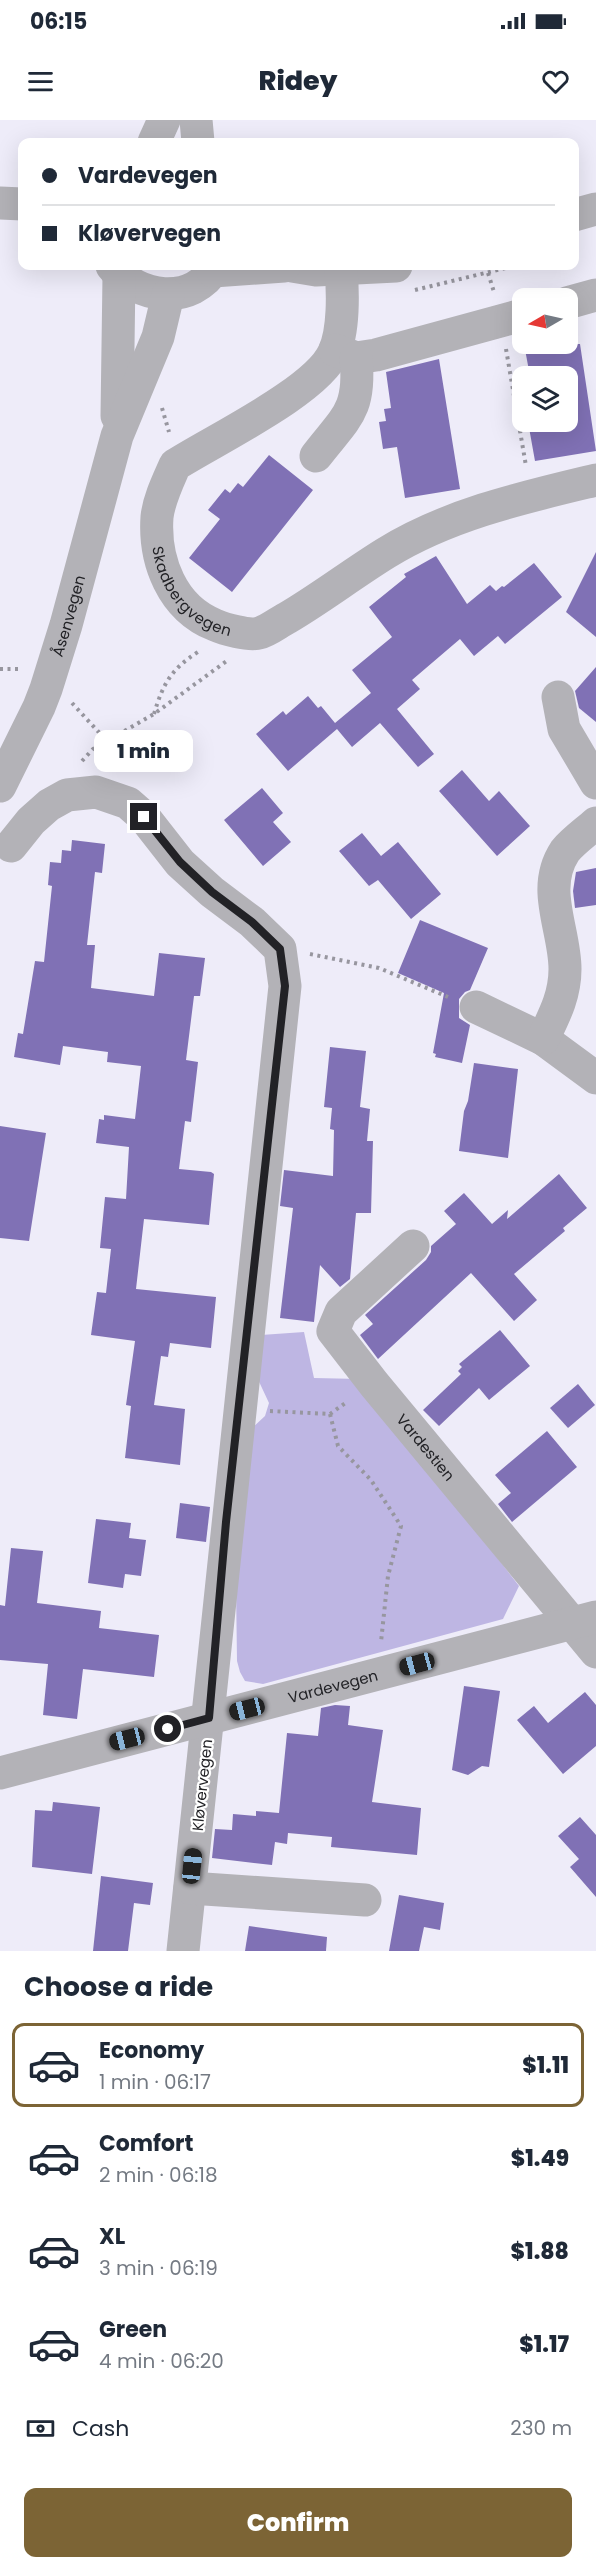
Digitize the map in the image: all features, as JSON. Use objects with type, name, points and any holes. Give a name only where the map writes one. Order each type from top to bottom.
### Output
[{"type":"street","points":[[156,138],[164,120]]},
{"type":"street","points":[[196,120],[198,138]]},
{"type":"street","points":[[0,203],[18,204]]},
{"type":"street","points":[[579,214],[596,209]]},
{"type":"street","name":"Åsenvegen","points":[[115,271],[134,287],[150,293],[168,294],[185,291],[200,283],[212,270]]},
{"type":"street","points":[[316,270],[341,270],[400,279]]},
{"type":"street","points":[[316,456],[353,408],[359,385],[346,354],[341,270]]},
{"type":"street","name":"Åsenvegen","points":[[115,271],[117,436]]},
{"type":"street","name":"Åsenvegen","points":[[0,786],[46,689],[66,625],[117,436],[158,337],[168,294]]},
{"type":"street","points":[[578,300],[596,295]]},
{"type":"street","points":[[175,465],[295,393],[346,354],[376,355],[512,318]]},
{"type":"street","name":"Skadbergvegen","points":[[175,465],[157,515],[158,553],[174,593],[199,619],[225,630],[258,634],[316,601],[386,553],[412,539],[509,501],[596,480]]},
{"type":"street","points":[[558,697],[564,729],[596,783]]},
{"type":"street","points":[[11,846],[31,821],[67,795],[85,792],[107,794],[128,803],[144,817],[180,862],[212,892],[252,922],[280,949]]},
{"type":"street","points":[[543,1040],[560,1005],[564,983],[562,943],[553,897],[555,871],[567,849],[596,823]]},
{"type":"street","name":"Kløvervegen","points":[[183,1951],[285,986],[280,949]]},
{"type":"street","points":[[476,1007],[543,1040],[596,1078]]},
{"type":"street","name":"Vardestien","points":[[413,1246],[341,1312],[333,1331],[374,1384],[584,1621],[596,1652]]},
{"type":"street","name":"Vardevegen","points":[[0,1773],[584,1621]]},
{"type":"street","points":[[190,1888],[365,1900]]},
{"type":"path","points":[[400,279],[479,270]]},
{"type":"path","points":[[511,385],[526,471]]},
{"type":"path","points":[[160,400],[175,465]]},
{"type":"path","points":[[154,714],[163,686],[171,674],[197,652],[216,644],[225,630]]},
{"type":"path","points":[[67,795],[80,764],[93,749],[154,714],[216,670],[258,634]]},
{"type":"path","points":[[0,669],[18,669]]},
{"type":"path","points":[[66,696],[106,740],[123,770]]},
{"type":"path","points":[[280,949],[379,968],[476,1007]]},
{"type":"path","points":[[239,1408],[330,1414],[374,1384]]},
{"type":"path","points":[[330,1414],[338,1446],[371,1480],[401,1526],[388,1576],[381,1635],[386,1672]]},
{"type":"shaded area","points":[[304,1332],[314,1378],[360,1379],[519,1586],[503,1619],[263,1684],[245,1681],[237,1661],[236,1586],[252,1428],[265,1416],[269,1403],[255,1373],[261,1335]]},
{"type":"building","points":[[578,344],[580,344],[596,451],[535,461],[530,432],[578,432],[578,366],[528,366],[526,354],[578,354]]},
{"type":"building","points":[[439,359],[460,489],[405,498],[397,447],[383,449],[379,422],[386,421],[384,409],[391,408],[386,372]]},
{"type":"building","points":[[269,455],[313,490],[232,592],[189,558],[220,519],[208,510],[225,489],[230,493],[238,483],[243,487]]},
{"type":"building","points":[[596,552],[596,637],[566,612]]},
{"type":"building","points":[[436,556],[467,604],[490,585],[496,591],[504,587],[534,563],[562,597],[505,644],[498,636],[474,656],[460,639],[412,680],[420,689],[397,709],[434,754],[418,767],[380,723],[352,747],[337,729],[288,771],[256,734],[283,711],[286,715],[308,696],[318,708],[321,706],[335,723],[371,693],[352,670],[392,637],[369,607],[406,577],[404,574]]},
{"type":"building","points":[[596,667],[596,722],[579,708],[575,691]]},
{"type":"building","points":[[462,770],[489,801],[499,791],[530,826],[497,856],[439,791]]},
{"type":"building","points":[[262,788],[283,813],[273,822],[291,842],[263,866],[224,820]]},
{"type":"building","points":[[362,833],[381,856],[398,842],[441,894],[411,919],[378,880],[369,886],[339,851]]},
{"type":"building","points":[[72,840],[105,844],[102,873],[95,872],[87,945],[95,945],[91,988],[154,996],[159,953],[205,958],[200,996],[194,996],[186,1060],[198,1062],[191,1122],[185,1121],[179,1169],[214,1174],[209,1225],[144,1219],[136,1289],[216,1297],[211,1348],[170,1343],[168,1357],[161,1356],[154,1405],[185,1409],[180,1465],[125,1458],[131,1406],[126,1405],[135,1341],[91,1335],[97,1292],[106,1293],[111,1249],[100,1248],[105,1197],[126,1199],[129,1147],[96,1143],[99,1119],[104,1120],[104,1115],[135,1119],[141,1066],[107,1062],[108,1052],[63,1046],[60,1065],[14,1057],[18,1033],[23,1034],[35,961],[44,962],[52,886],[48,885],[50,862],[61,863],[62,850],[71,851]]},
{"type":"building","points":[[596,868],[596,905],[575,908],[573,891],[576,872]]},
{"type":"building","points":[[420,920],[488,948],[470,990],[459,999],[459,1018],[470,1025],[462,1063],[435,1057],[436,1054],[433,1053],[444,993],[398,973]]},
{"type":"building","points":[[330,1047],[366,1051],[360,1107],[370,1109],[367,1141],[373,1141],[371,1213],[356,1213],[350,1279],[340,1287],[320,1265],[314,1322],[280,1318],[293,1208],[280,1206],[284,1170],[333,1176],[334,1130],[330,1129],[332,1108],[324,1107]]},
{"type":"building","points":[[474,1063],[518,1069],[508,1158],[459,1151]]},
{"type":"building","points":[[0,1126],[46,1133],[29,1241],[0,1238]]},
{"type":"building","points":[[559,1174],[587,1208],[563,1228],[565,1231],[514,1274],[537,1300],[514,1321],[471,1273],[378,1359],[360,1335],[373,1324],[365,1315],[426,1260],[431,1252],[431,1246],[456,1224],[444,1211],[464,1193],[492,1224],[508,1210],[507,1219]]},
{"type":"building","points":[[500,1330],[530,1366],[489,1400],[479,1388],[439,1426],[423,1410],[461,1374],[458,1371],[462,1367],[459,1364]]},
{"type":"building","points":[[578,1384],[595,1405],[568,1428],[550,1408]]},
{"type":"building","points":[[547,1431],[577,1467],[512,1522],[498,1504],[511,1493],[495,1475]]},
{"type":"building","points":[[180,1503],[210,1507],[206,1542],[176,1538]]},
{"type":"building","points":[[96,1519],[131,1523],[129,1538],[146,1540],[141,1576],[125,1574],[123,1588],[88,1583]]},
{"type":"building","points":[[11,1548],[43,1551],[37,1603],[101,1611],[99,1628],[159,1635],[154,1677],[83,1669],[77,1719],[43,1715],[48,1664],[0,1660],[0,1605],[5,1606]]},
{"type":"building","points":[[464,1686],[500,1691],[489,1767],[482,1766],[468,1775],[452,1770]]},
{"type":"building","points":[[585,1692],[596,1705],[596,1746],[563,1774],[517,1720],[534,1706],[548,1723]]},
{"type":"building","points":[[335,1705],[350,1706],[348,1725],[383,1730],[372,1802],[421,1808],[417,1855],[331,1847],[332,1837],[288,1833],[287,1844],[275,1842],[272,1865],[212,1858],[215,1829],[232,1830],[233,1814],[256,1816],[256,1811],[279,1813],[287,1733],[318,1736],[321,1708]]},
{"type":"building","points":[[53,1802],[100,1807],[92,1874],[32,1867],[35,1810],[52,1811]]},
{"type":"building","points":[[580,1817],[596,1835],[596,1897],[570,1867],[579,1859],[558,1836]]},
{"type":"building","points":[[101,1876],[153,1883],[150,1905],[134,1903],[128,1951],[93,1951]]},
{"type":"building","points":[[399,1895],[444,1903],[440,1930],[424,1927],[419,1951],[389,1951]]},
{"type":"building","points":[[249,1926],[327,1937],[326,1951],[245,1951]]},
{"type":"route","points":[[144,817],[180,862],[212,892],[252,922],[280,949],[285,986],[226,1522],[209,1718],[168,1729]]}]
